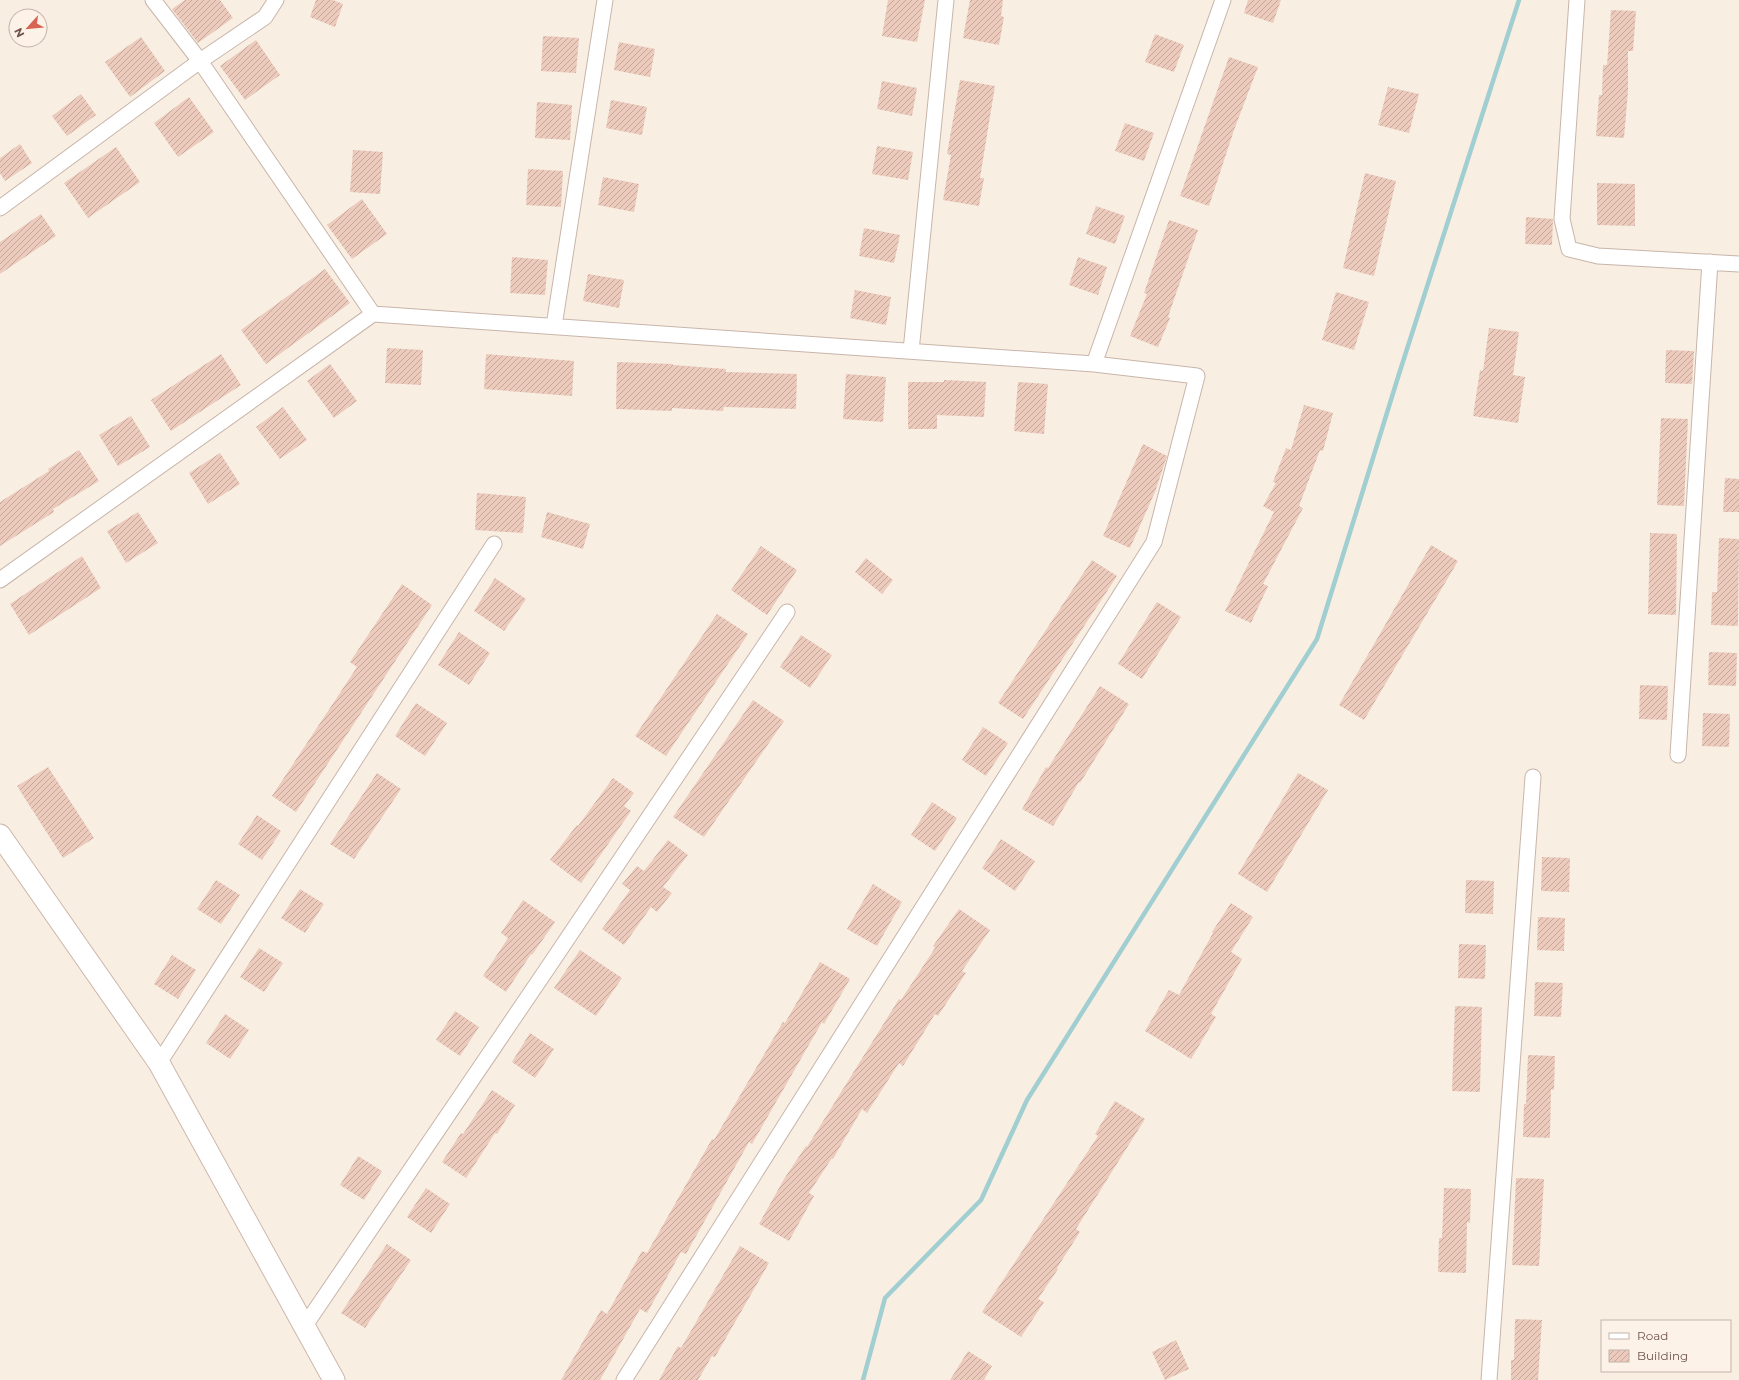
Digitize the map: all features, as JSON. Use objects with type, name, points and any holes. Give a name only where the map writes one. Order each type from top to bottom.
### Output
[{"type":"street","points":[[153,0],[200,61],[373,314]]},
{"type":"street","points":[[0,208],[200,61],[264,16],[276,0]]},
{"type":"street","points":[[554,326],[605,0]]},
{"type":"street","points":[[911,351],[946,0]]},
{"type":"street","points":[[1094,364],[1224,0]]},
{"type":"street","points":[[1577,0],[1562,219],[1569,249],[1598,256],[1739,264]]},
{"type":"street","points":[[1678,755],[1710,262]]},
{"type":"street","points":[[0,580],[373,314],[1094,364],[1197,376],[1154,542],[624,1380]]},
{"type":"street","points":[[159,1063],[494,544]]},
{"type":"street","points":[[304,1327],[547,970],[787,612]]},
{"type":"street","points":[[1489,1380],[1533,777]]},
{"type":"street","points":[[0,835],[159,1063],[334,1380]]},
{"type":"building","points":[[185,0],[220,0],[233,18],[198,43],[172,9]]},
{"type":"building","points":[[316,0],[333,0],[343,4],[335,27],[310,17]]},
{"type":"building","points":[[888,0],[925,0],[917,42],[882,36]]},
{"type":"building","points":[[970,0],[1003,0],[1001,16],[1004,17],[999,45],[963,38]]},
{"type":"building","points":[[1248,0],[1281,0],[1273,23],[1244,13]]},
{"type":"building","points":[[1611,10],[1636,11],[1633,51],[1628,51],[1628,91],[1624,138],[1596,136],[1599,95],[1602,95],[1603,65],[1607,65]]},
{"type":"building","points":[[1155,34],[1184,45],[1174,72],[1145,62]]},
{"type":"building","points":[[543,36],[579,38],[576,73],[541,71]]},
{"type":"building","points":[[141,37],[165,71],[130,97],[105,62]]},
{"type":"building","points":[[256,40],[280,75],[245,100],[220,66]]},
{"type":"building","points":[[619,42],[655,49],[650,77],[614,70]]},
{"type":"building","points":[[1229,57],[1258,67],[1234,130],[1209,206],[1180,196]]},
{"type":"building","points":[[960,80],[995,86],[980,178],[984,178],[979,206],[943,200],[951,155],[947,154]]},
{"type":"building","points":[[882,81],[917,88],[912,116],[877,109]]},
{"type":"building","points":[[1388,87],[1419,94],[1409,133],[1378,125]]},
{"type":"building","points":[[81,94],[96,115],[67,136],[52,116]]},
{"type":"building","points":[[189,97],[214,132],[178,157],[154,123]]},
{"type":"building","points":[[611,100],[647,107],[642,135],[606,128]]},
{"type":"building","points":[[537,102],[572,105],[570,140],[535,138]]},
{"type":"building","points":[[1125,123],[1154,133],[1144,161],[1115,151]]},
{"type":"building","points":[[20,144],[32,163],[5,181],[0,173],[0,158]]},
{"type":"building","points":[[877,146],[913,152],[908,180],[872,174]]},
{"type":"building","points":[[116,147],[140,182],[88,218],[64,183]]},
{"type":"building","points":[[353,150],[383,152],[380,194],[350,192]]},
{"type":"building","points":[[528,169],[563,171],[561,207],[526,205]]},
{"type":"building","points":[[1365,173],[1396,181],[1374,276],[1343,268]]},
{"type":"building","points":[[603,177],[639,184],[634,212],[598,205]]},
{"type":"building","points":[[1597,183],[1635,184],[1635,226],[1597,225]]},
{"type":"building","points":[[362,199],[387,234],[352,259],[327,225]]},
{"type":"building","points":[[1096,206],[1125,216],[1115,244],[1086,234]]},
{"type":"building","points":[[41,214],[56,236],[0,274],[0,242]]},
{"type":"building","points":[[1526,217],[1553,219],[1552,245],[1525,244]]},
{"type":"building","points":[[1169,220],[1198,230],[1168,317],[1170,318],[1158,347],[1130,336],[1147,294],[1144,293]]},
{"type":"building","points":[[864,228],[900,235],[894,263],[859,256]]},
{"type":"building","points":[[512,257],[548,260],[545,295],[510,293]]},
{"type":"building","points":[[1078,257],[1107,267],[1098,295],[1069,285]]},
{"type":"building","points":[[325,269],[350,303],[266,364],[241,330]]},
{"type":"building","points":[[588,274],[624,280],[619,308],[583,301]]},
{"type":"building","points":[[855,290],[891,297],[886,325],[850,318]]},
{"type":"building","points":[[1336,292],[1369,302],[1354,350],[1322,340]]},
{"type":"building","points":[[1489,328],[1519,332],[1513,375],[1525,377],[1518,423],[1473,416],[1480,370],[1483,371]]},
{"type":"building","points":[[387,348],[423,350],[421,385],[385,383]]},
{"type":"building","points":[[1666,350],[1694,351],[1692,384],[1665,383]]},
{"type":"building","points":[[221,354],[241,385],[171,431],[151,400]]},
{"type":"building","points":[[486,354],[574,361],[572,396],[484,389]]},
{"type":"building","points":[[617,362],[673,364],[726,369],[726,372],[797,374],[796,409],[724,407],[723,411],[672,408],[672,411],[616,409]]},
{"type":"building","points":[[330,364],[357,401],[334,418],[307,381]]},
{"type":"building","points":[[846,374],[886,377],[883,422],[843,419]]},
{"type":"building","points":[[944,380],[986,382],[984,417],[937,415],[937,429],[908,429],[908,382],[944,382]]},
{"type":"building","points":[[1018,382],[1048,384],[1044,434],[1014,431]]},
{"type":"building","points":[[1304,405],[1333,413],[1323,451],[1320,450],[1299,506],[1303,508],[1263,584],[1268,586],[1251,623],[1225,611],[1274,512],[1263,506],[1276,483],[1273,482],[1286,448],[1291,450]]},
{"type":"building","points":[[283,407],[307,440],[280,459],[256,427]]},
{"type":"building","points":[[131,416],[150,447],[118,466],[99,435]]},
{"type":"building","points":[[1661,418],[1688,419],[1684,506],[1657,505]]},
{"type":"building","points":[[1143,444],[1167,456],[1155,492],[1130,548],[1103,536]]},
{"type":"building","points":[[79,450],[99,481],[53,509],[54,512],[0,546],[0,502]]},
{"type":"building","points":[[220,453],[240,484],[208,504],[189,473]]},
{"type":"building","points":[[1725,478],[1739,479],[1739,512],[1723,512]]},
{"type":"building","points":[[477,493],[526,497],[523,533],[475,530]]},
{"type":"building","points":[[138,512],[158,543],[126,563],[107,531]]},
{"type":"building","points":[[547,512],[590,524],[583,549],[541,537]]},
{"type":"building","points":[[1650,533],[1677,534],[1676,615],[1648,614]]},
{"type":"building","points":[[1719,538],[1739,539],[1738,626],[1711,625],[1712,592],[1717,592]]},
{"type":"building","points":[[1431,545],[1458,561],[1364,720],[1339,705]]},
{"type":"building","points":[[761,546],[797,570],[767,615],[731,590]]},
{"type":"building","points":[[82,556],[101,588],[29,635],[10,604]]},
{"type":"building","points":[[866,558],[893,580],[882,594],[855,572]]},
{"type":"building","points":[[1092,560],[1117,576],[1023,719],[998,703]]},
{"type":"building","points":[[495,578],[526,599],[504,631],[474,611]]},
{"type":"building","points":[[402,584],[432,605],[296,812],[272,796],[357,667],[350,662]]},
{"type":"building","points":[[1157,602],[1181,617],[1142,679],[1118,664]]},
{"type":"building","points":[[717,614],[748,634],[666,756],[635,736]]},
{"type":"building","points":[[459,632],[490,653],[469,685],[438,665]]},
{"type":"building","points":[[801,635],[832,655],[810,688],[780,667]]},
{"type":"building","points":[[1709,652],[1737,653],[1736,686],[1708,685]]},
{"type":"building","points":[[1640,685],[1668,686],[1667,720],[1639,719]]},
{"type":"building","points":[[1100,686],[1129,704],[1053,826],[1022,809],[1046,767],[1048,768]]},
{"type":"building","points":[[753,700],[784,721],[704,837],[673,817]]},
{"type":"building","points":[[416,703],[447,723],[425,756],[395,736]]},
{"type":"building","points":[[1703,713],[1730,714],[1729,747],[1702,746]]},
{"type":"building","points":[[983,727],[1008,743],[986,776],[962,760]]},
{"type":"building","points":[[48,767],[94,838],[63,858],[17,786]]},
{"type":"building","points":[[377,773],[401,789],[354,859],[330,844]]},
{"type":"building","points":[[1298,773],[1328,790],[1267,892],[1238,874]]},
{"type":"building","points":[[613,778],[634,793],[624,806],[631,811],[581,883],[550,860],[577,825],[578,826]]},
{"type":"building","points":[[932,802],[957,818],[935,851],[911,835]]},
{"type":"building","points":[[257,815],[281,831],[262,860],[238,844]]},
{"type":"building","points":[[1001,839],[1035,861],[1015,891],[982,868]]},
{"type":"building","points":[[668,840],[688,855],[663,887],[672,893],[657,912],[651,907],[624,945],[602,929],[630,890],[622,884],[637,866],[644,871]]},
{"type":"building","points":[[1542,857],[1570,858],[1569,892],[1541,891]]},
{"type":"building","points":[[216,880],[240,895],[221,924],[197,909]]},
{"type":"building","points":[[1466,880],[1494,881],[1493,914],[1465,913]]},
{"type":"building","points":[[873,884],[902,902],[877,946],[847,929]]},
{"type":"building","points":[[300,889],[324,904],[305,933],[281,918]]},
{"type":"building","points":[[523,900],[555,922],[532,955],[531,954],[506,992],[483,976],[508,938],[501,933]]},
{"type":"building","points":[[1231,903],[1253,917],[1231,952],[1242,959],[1211,1014],[1216,1017],[1191,1059],[1145,1031],[1169,990],[1179,995],[1213,933],[1212,932]]},
{"type":"building","points":[[959,909],[990,930],[962,971],[966,973],[938,1016],[935,1014],[903,1066],[899,1063],[867,1113],[862,1109],[833,1159],[832,1158],[809,1193],[814,1196],[789,1241],[759,1224],[784,1179],[806,1146],[807,1147],[899,999],[901,1000],[935,948],[933,946]]},
{"type":"building","points":[[1538,917],[1565,918],[1564,951],[1537,950]]},
{"type":"building","points":[[1459,944],[1486,945],[1485,979],[1458,978]]},
{"type":"building","points":[[259,948],[283,963],[264,992],[240,977]]},
{"type":"building","points":[[580,950],[622,978],[596,1016],[554,988]]},
{"type":"building","points":[[172,955],[196,970],[178,999],[154,984]]},
{"type":"building","points":[[820,962],[850,979],[824,1024],[822,1022],[752,1144],[749,1142],[686,1254],[681,1252],[647,1313],[640,1309],[600,1380],[561,1380],[601,1310],[607,1314],[642,1251],[647,1253],[712,1139],[714,1140]]},
{"type":"building","points":[[1535,982],[1563,983],[1561,1017],[1534,1016]]},
{"type":"building","points":[[1455,1006],[1482,1007],[1480,1092],[1452,1091]]},
{"type":"building","points":[[455,1011],[479,1027],[460,1056],[436,1040]]},
{"type":"building","points":[[225,1014],[249,1030],[230,1059],[206,1043]]},
{"type":"building","points":[[530,1033],[554,1049],[535,1078],[512,1062]]},
{"type":"building","points":[[1528,1055],[1555,1056],[1554,1090],[1551,1089],[1550,1138],[1523,1137]]},
{"type":"building","points":[[492,1090],[515,1105],[497,1134],[495,1133],[466,1178],[442,1162],[461,1133],[463,1134]]},
{"type":"building","points":[[1115,1101],[1145,1119],[1076,1229],[1080,1232],[1038,1299],[1044,1302],[1021,1337],[982,1312],[1098,1136],[1095,1134]]},
{"type":"building","points":[[358,1156],[382,1171],[364,1200],[340,1185]]},
{"type":"building","points":[[1516,1178],[1544,1179],[1539,1266],[1512,1265]]},
{"type":"building","points":[[426,1188],[450,1204],[431,1233],[407,1217]]},
{"type":"building","points":[[1444,1188],[1471,1189],[1470,1223],[1467,1222],[1466,1273],[1438,1272],[1439,1238],[1442,1238]]},
{"type":"building","points":[[387,1244],[411,1260],[365,1328],[341,1313]]},
{"type":"building","points":[[740,1246],[769,1263],[715,1357],[712,1356],[698,1380],[659,1380],[678,1346],[681,1348]]},
{"type":"building","points":[[1515,1319],[1542,1320],[1538,1380],[1511,1380],[1511,1360],[1514,1360]]},
{"type":"building","points":[[1176,1340],[1189,1369],[1165,1380],[1152,1352]]},
{"type":"building","points":[[968,1351],[992,1366],[984,1380],[950,1380]]},
{"type":"waterway","points":[[863,1380],[885,1298],[981,1200],[1027,1100],[1317,639],[1399,374],[1519,0]]}]
